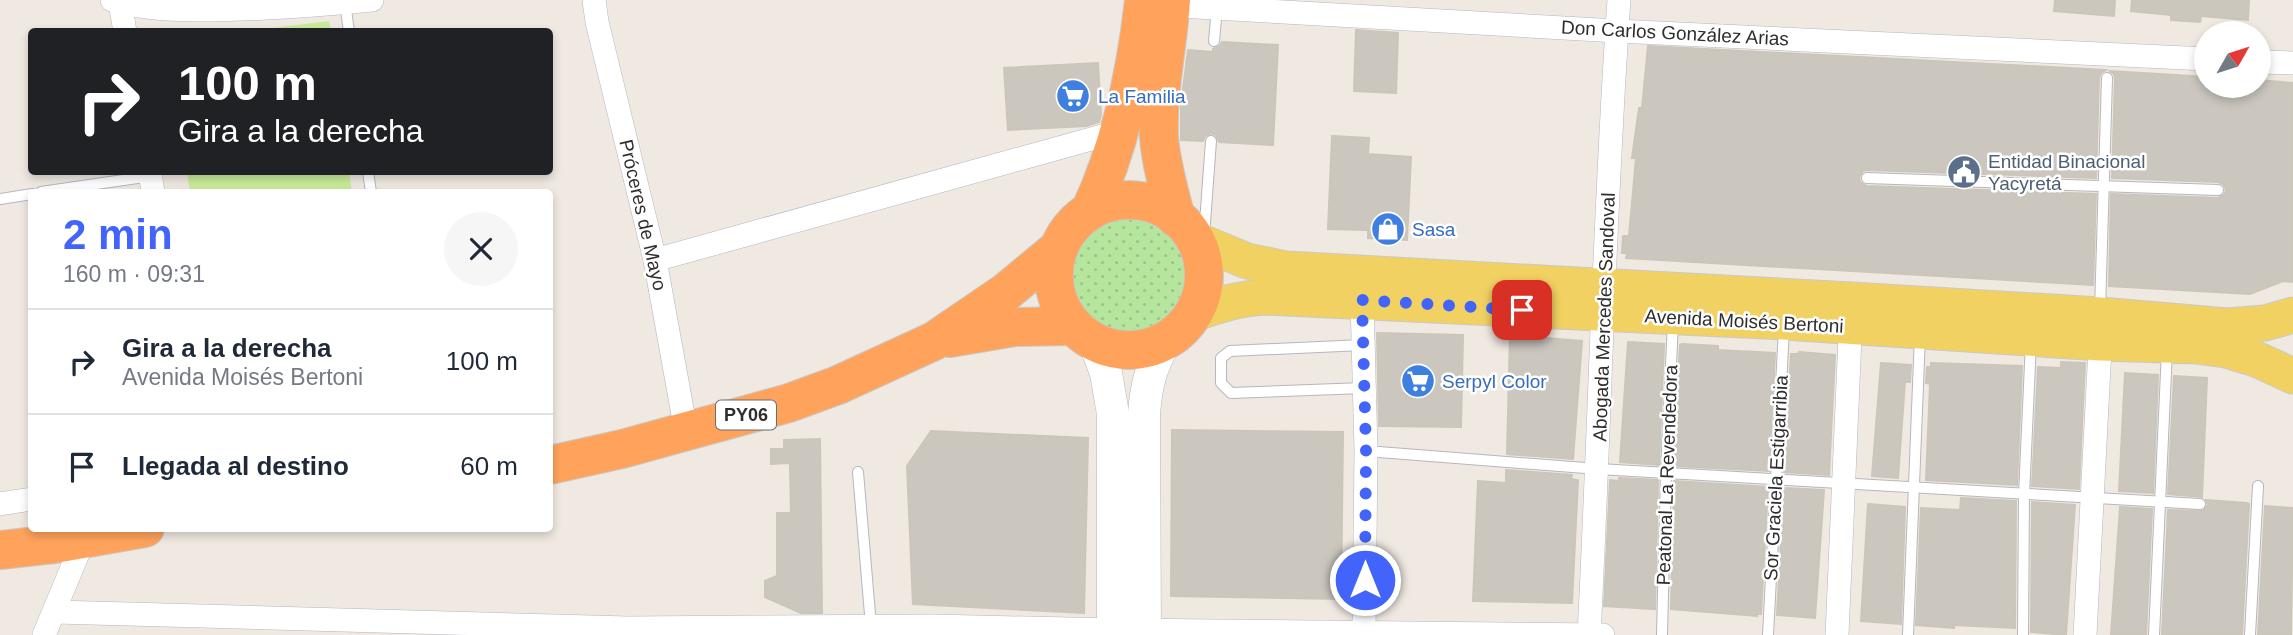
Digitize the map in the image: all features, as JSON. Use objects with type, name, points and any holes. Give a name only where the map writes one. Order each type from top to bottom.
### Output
[{"type":"highway","name":"PY06","points":[[553,465],[789,403],[838,385],[934,341],[1006,292],[1059,248],[1072,227],[1090,211],[1105,180],[1121,131],[1158,2]]},
{"type":"highway","name":"PY06","points":[[934,341],[1015,327],[1084,334],[1114,349],[1136,350],[1166,340],[1177,333],[1193,314],[1201,296],[1204,277],[1202,258],[1162,162],[1158,2]]},
{"type":"highway","points":[[1090,211],[1109,203],[1139,201],[1159,207],[1191,234]]},
{"type":"highway","name":"PY06","points":[[1059,248],[1054,271],[1061,307],[1084,334]]},
{"type":"highway","points":[[0,551],[123,532]]},
{"type":"main road","name":"Avenida Moisés Bertoni","points":[[1191,234],[1247,261],[1286,269],[1603,300],[2101,329],[2227,326],[2265,323],[2293,315]]},
{"type":"main road","name":"Avenida Moisés Bertoni","points":[[1193,314],[1245,298],[1603,300],[1673,316],[1784,322],[1851,313],[1920,332],[2031,339],[2101,329],[2167,343],[2226,350],[2256,359],[2293,376]]},
{"type":"main road","points":[[1084,334],[1106,373],[1113,414],[1113,633]]},
{"type":"main road","points":[[1145,633],[1146,387],[1153,363],[1166,340]]},
{"type":"street","points":[[124,28],[116,1],[151,8],[193,10],[372,0]]},
{"type":"street","name":"Próceres de Mayo","points":[[594,0],[597,22],[655,260],[686,431]]},
{"type":"street","name":"Abogada Mercedes Sandoval","points":[[1589,635],[1619,0]]},
{"type":"street","name":"Don Carlos González Arias","points":[[1158,2],[1217,8],[1617,31],[2194,58]]},
{"type":"street","points":[[2272,62],[2293,63]]},
{"type":"street","points":[[655,260],[1121,131]]},
{"type":"street","points":[[1362,300],[1366,451],[1364,631]]},
{"type":"street","points":[[1837,635],[1851,313]]},
{"type":"street","points":[[2085,635],[2101,329]]},
{"type":"street","points":[[0,504],[28,500]]},
{"type":"street","points":[[44,635],[55,611],[69,542]]},
{"type":"street","points":[[55,611],[344,627],[1113,633],[1364,631],[1603,635]]},
{"type":"street","points":[[55,611],[56,635]]},
{"type":"lane","points":[[345,1],[348,28]]},
{"type":"lane","points":[[1214,41],[1217,8]]},
{"type":"lane","points":[[2101,329],[2107,78]]},
{"type":"lane","points":[[1191,234],[1211,141]]},
{"type":"lane","points":[[1867,178],[2218,190]]},
{"type":"lane","points":[[68,189],[151,180]]},
{"type":"lane","points":[[0,199],[28,195]]},
{"type":"lane","name":"Peatonal La Revendedora","points":[[1662,635],[1665,473],[1673,316]]},
{"type":"lane","name":"Sor Graciela Estigarribia","points":[[1768,635],[1784,322]]},
{"type":"lane","points":[[1908,635],[1920,332]]},
{"type":"lane","points":[[2023,635],[2024,495],[2031,339]]},
{"type":"lane","points":[[2154,635],[2167,343]]},
{"type":"lane","points":[[1363,345],[1230,351],[1220,358],[1221,383],[1231,393],[1364,388]]},
{"type":"lane","points":[[1366,451],[1598,469],[2200,504]]},
{"type":"lane","points":[[858,472],[871,631]]},
{"type":"lane","points":[[2250,635],[2258,486]]},
{"type":"green space","points":[[329,21],[330,28],[272,28]]},
{"type":"green space","points":[[187,175],[349,175],[352,189],[190,189]]},
{"type":"green space","points":[[1132,214],[1155,219],[1175,232],[1188,252],[1193,275],[1188,298],[1175,318],[1155,331],[1132,336],[1109,331],[1089,318],[1076,298],[1071,275],[1076,252],[1089,232],[1109,219]]},
{"type":"building","points":[[2055,0],[2115,0],[2114,16],[2054,11]]},
{"type":"building","points":[[2132,0],[2249,0],[2248,20],[2201,16],[2200,21],[2171,20],[2171,15],[2131,11]]},
{"type":"building","points":[[1356,30],[1398,33],[1396,93],[1354,91]]},
{"type":"building","points":[[1222,42],[1278,45],[1273,145],[1219,142],[1216,135],[1211,133],[1205,136],[1203,141],[1181,140],[1181,104],[1188,50],[1213,52]]},
{"type":"building","name":"Entidad Binacional Yacyretá","points":[[1648,46],[2106,70],[2099,78],[2096,178],[1867,170],[1859,177],[1860,182],[1867,186],[2096,194],[2093,285],[1626,258],[1627,253],[1622,253],[1623,236],[1629,236],[1636,158],[1632,158],[1639,108],[1642,108]]},
{"type":"building","points":[[1098,63],[1101,115],[1099,122],[1086,126],[1008,130],[1004,68]]},
{"type":"building","points":[[2109,71],[2194,76],[2194,98],[2272,98],[2272,81],[2293,83],[2293,282],[2283,281],[2250,294],[2109,286],[2111,194],[2218,198],[2224,195],[2226,190],[2223,184],[2218,182],[2112,178],[2114,74]]},
{"type":"building","points":[[1332,136],[1369,138],[1368,154],[1411,157],[1407,240],[1368,238],[1368,230],[1328,229]]},
{"type":"building","name":"Serpyl Color","points":[[1377,333],[1463,335],[1461,427],[1379,426]]},
{"type":"building","points":[[1510,335],[1582,341],[1573,459],[1507,454]]},
{"type":"building","points":[[1628,342],[1664,344],[1659,465],[1620,462]]},
{"type":"building","points":[[1682,344],[1718,346],[1718,350],[1775,353],[1769,471],[1674,466]]},
{"type":"building","points":[[1799,352],[1835,355],[1829,475],[1784,472],[1791,354]]},
{"type":"building","points":[[2061,362],[2085,363],[2079,489],[2032,486],[2038,367],[2061,368]]},
{"type":"building","points":[[1881,363],[1911,365],[1910,382],[1905,382],[1898,478],[1872,476]]},
{"type":"building","points":[[1931,363],[2022,366],[2017,485],[1926,480],[1930,384],[1926,383],[1927,367],[1931,367]]},
{"type":"building","points":[[2125,373],[2158,375],[2153,493],[2119,491]]},
{"type":"building","points":[[2174,376],[2207,378],[2202,497],[2168,494]]},
{"type":"building","points":[[1172,430],[1343,432],[1341,599],[1171,596]]},
{"type":"building","points":[[931,431],[1088,438],[1084,613],[913,604],[907,466]]},
{"type":"building","points":[[820,439],[822,613],[801,613],[765,597],[765,581],[777,576],[777,513],[791,513],[790,463],[771,464],[771,449],[784,449],[784,440]]},
{"type":"building","points":[[1506,470],[1572,475],[1571,479],[1578,480],[1572,603],[1473,601],[1478,481],[1506,483]]},
{"type":"building","points":[[1619,478],[1658,480],[1655,609],[1604,606],[1610,480],[1619,481]]},
{"type":"building","points":[[1674,481],[1768,487],[1761,614],[1757,616],[1671,609]]},
{"type":"building","points":[[1784,488],[1824,490],[1815,618],[1777,615]]},
{"type":"building","points":[[1961,498],[2016,501],[2015,628],[1916,625],[1921,508],[1960,510]]},
{"type":"building","points":[[2206,500],[2249,504],[2242,635],[2162,635],[2168,510],[2203,511],[2208,505]]},
{"type":"building","points":[[2032,502],[2075,505],[2066,635],[2031,632]]},
{"type":"building","points":[[1868,504],[1905,507],[1901,624],[1861,621]]},
{"type":"building","points":[[2265,506],[2293,508],[2291,635],[2258,635]]},
{"type":"building","points":[[2120,507],[2152,509],[2146,635],[2111,635]]},
{"type":"place","name":"La Familia","points":[[1073,96]]},
{"type":"place","name":"Entidad Binacional Yacyretá","points":[[1964,172]]},
{"type":"place","name":"Sasa","points":[[1388,229]]},
{"type":"place","name":"Serpyl Color","points":[[1418,381]]},
{"type":"route","points":[[1365,580],[1366,451],[1362,300],[1522,310]]}]
